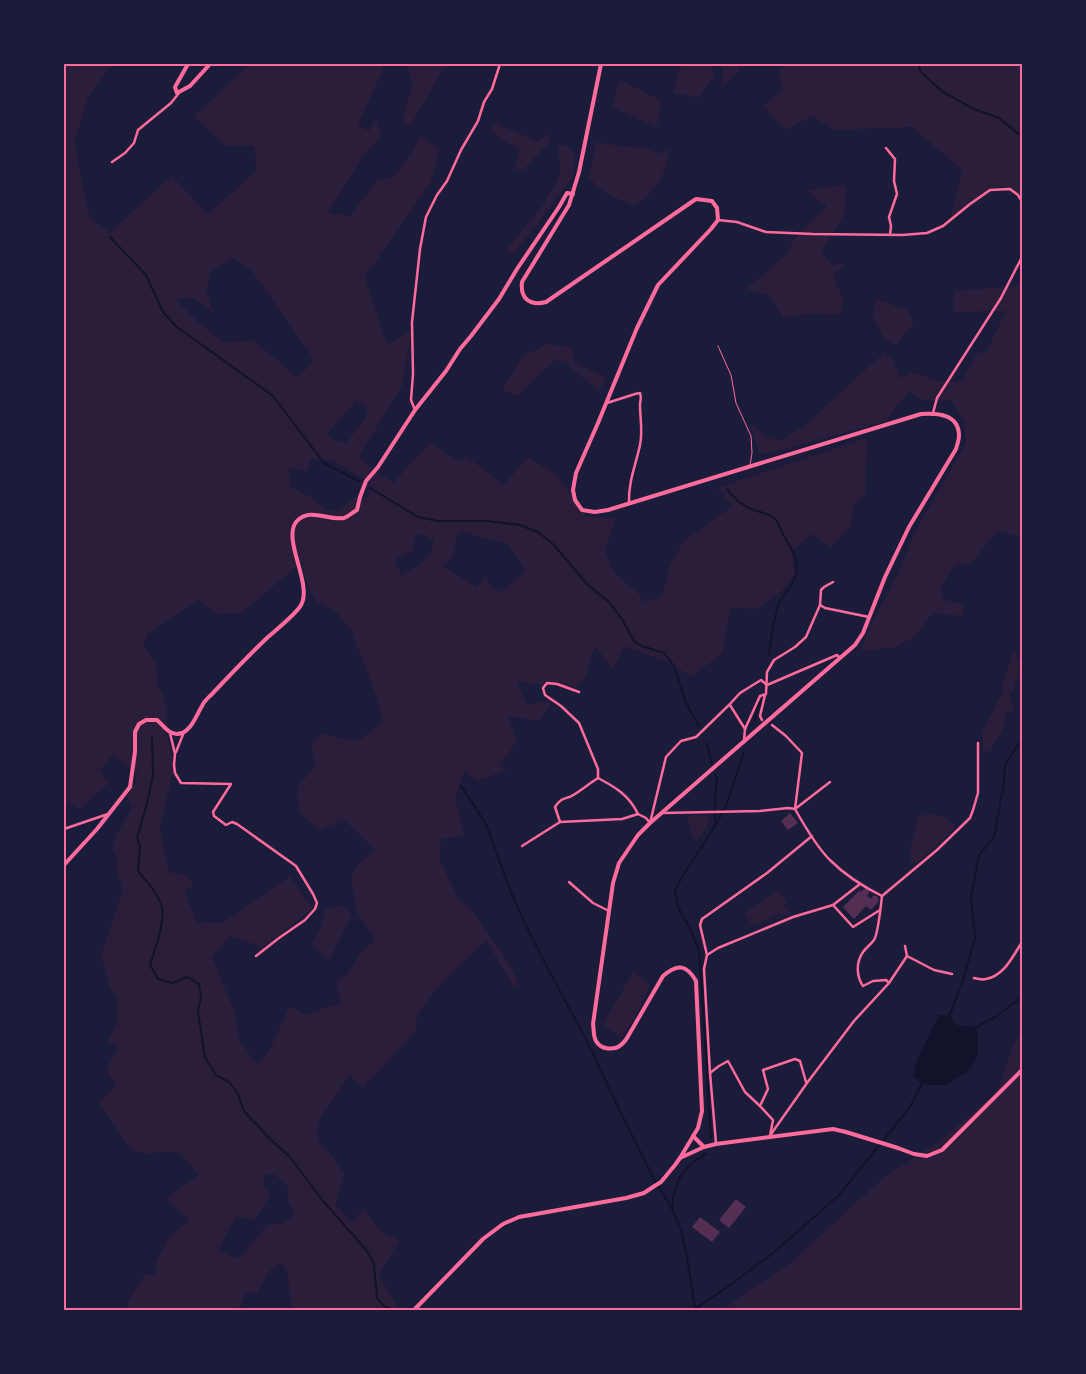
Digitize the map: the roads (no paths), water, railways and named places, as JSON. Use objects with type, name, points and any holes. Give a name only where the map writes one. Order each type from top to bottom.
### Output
[{"type":"main road","points":[[188,64],[175,87],[177,93],[190,86],[210,64]]},
{"type":"main road","points":[[414,1310],[483,1238],[503,1224],[519,1218],[644,1193],[661,1182],[680,1158],[698,1128],[702,1110],[696,981],[691,972],[678,967],[670,970],[663,976],[628,1038],[621,1045],[614,1048],[601,1046],[596,1041],[594,1033],[613,883],[619,863],[638,835],[660,813],[855,645],[863,633],[885,576],[908,527],[956,448],[959,436],[956,424],[946,416],[921,414],[608,510],[595,512],[582,510],[575,500],[573,490],[576,473],[637,328],[658,285],[718,220],[717,208],[712,201],[696,199],[546,302],[538,304],[529,301],[524,296],[522,282],[565,211],[573,194],[601,64]]},
{"type":"main road","points":[[64,865],[110,813],[130,787],[135,752],[135,732],[139,724],[146,720],[157,720],[170,733],[184,732],[190,726],[202,704],[301,605],[304,590],[294,549],[292,529],[295,522],[303,516],[316,514],[332,518],[345,518],[357,510],[366,481],[378,467],[415,410],[492,308],[567,193],[573,194]]},
{"type":"main road","points":[[680,1158],[704,1147],[716,1144],[832,1129],[914,1154],[927,1156],[942,1150],[1022,1070]]},
{"type":"main road","points":[[693,1136],[704,1147]]},
{"type":"street","points":[[415,410],[411,400],[414,347],[412,322],[420,249],[426,217],[447,182],[461,150],[478,121],[484,102],[492,89],[500,64]]},
{"type":"street","points":[[112,162],[125,153],[134,143],[138,130],[180,92]]},
{"type":"street","points":[[886,148],[895,159],[894,181],[897,194],[889,217],[890,235]]},
{"type":"street","points":[[718,220],[737,222],[766,232],[890,235],[927,233],[943,226],[990,190],[1010,190],[1018,195],[1022,202]]},
{"type":"street","points":[[933,414],[937,398],[1001,298],[1022,257]]},
{"type":"street","points":[[606,403],[634,394],[640,394],[641,397],[640,443],[628,493],[629,503]]},
{"type":"street","points":[[762,720],[760,716],[766,694],[767,672],[774,660],[795,647],[806,637],[820,605],[821,590],[833,582]]},
{"type":"street","points":[[820,605],[870,617]]},
{"type":"street","points":[[767,685],[828,658],[837,655],[840,658]]},
{"type":"street","points":[[650,823],[666,756],[676,744],[696,737],[740,693],[762,680],[767,685]]},
{"type":"street","points":[[579,692],[553,683],[548,683],[543,688],[545,695],[561,706],[579,723],[598,769],[598,778]]},
{"type":"street","points":[[744,742],[745,729],[760,696],[766,694]]},
{"type":"street","points":[[730,705],[745,729]]},
{"type":"street","points":[[772,725],[786,736],[802,754],[795,809],[812,836],[830,860],[860,884],[882,896]]},
{"type":"street","points":[[184,732],[175,754],[174,765],[180,783],[231,784],[213,812],[214,816],[226,825],[232,822],[237,824],[296,866],[317,903],[315,910],[305,920],[256,956]]},
{"type":"street","points":[[170,733],[175,754]]},
{"type":"street","points":[[889,983],[886,980],[878,980],[863,986],[859,981],[858,973],[858,962],[862,953],[875,939],[882,896],[937,850],[970,818],[978,793],[978,743]]},
{"type":"street","points":[[598,778],[618,788],[635,807],[638,814],[646,818],[650,823]]},
{"type":"street","points":[[560,822],[555,807],[560,800],[574,795],[598,778]]},
{"type":"street","points":[[660,813],[795,809],[830,782]]},
{"type":"street","points":[[64,829],[110,813]]},
{"type":"street","points":[[522,846],[560,822],[622,819],[638,814]]},
{"type":"street","points":[[716,1144],[704,970],[707,955],[700,924],[702,919],[767,873],[812,836]]},
{"type":"street","points":[[569,882],[593,903],[609,911]]},
{"type":"street","points":[[707,955],[718,948],[787,920],[833,905],[860,884]]},
{"type":"street","points":[[833,905],[854,927],[880,910]]},
{"type":"street","points":[[974,978],[986,979],[997,975],[1006,966],[1022,942]]},
{"type":"street","points":[[769,1137],[854,1021],[889,983],[907,956],[905,946]]},
{"type":"street","points":[[907,956],[934,970],[952,974]]},
{"type":"street","points":[[760,1106],[768,1089],[762,1070],[795,1059],[800,1061],[807,1083]]},
{"type":"street","points":[[710,1073],[728,1061],[745,1092],[772,1120],[769,1137]]},
{"type":"lane","points":[[718,346],[731,375],[736,402],[751,436],[752,453],[749,468]]},
{"type":"waterway","points":[[918,64],[921,72],[943,92],[976,110],[999,118],[1022,136]]},
{"type":"waterway","points":[[110,237],[146,275],[163,312],[177,327],[273,396],[324,463],[359,481]]},
{"type":"waterway","points":[[370,488],[418,517],[438,521],[486,521],[520,525],[538,532],[554,545],[588,585],[610,603],[634,641],[642,646],[664,653],[674,666],[686,703],[699,726]]},
{"type":"waterway","points":[[727,489],[742,504],[770,515],[775,519],[795,558],[796,575],[779,604],[773,625],[769,654]]},
{"type":"waterway","points":[[754,721],[760,701]]},
{"type":"waterway","points":[[152,737],[153,775],[137,837],[140,847],[138,871],[155,892],[163,913],[161,928],[150,965],[158,979],[172,983],[187,977],[199,984],[201,997],[198,1012],[205,1057],[216,1075],[229,1082],[238,1094],[244,1111],[290,1157],[323,1201],[367,1251],[374,1264],[377,1298],[384,1306],[393,1310]]},
{"type":"waterway","points":[[949,1017],[963,980],[975,938],[971,898],[979,855],[994,837],[1005,765],[1022,740]]},
{"type":"waterway","points":[[707,743],[712,764]]},
{"type":"waterway","points":[[711,1137],[700,958],[690,929],[678,907],[675,890],[726,806],[744,752]]},
{"type":"waterway","points":[[715,774],[717,781],[715,824]]},
{"type":"waterway","points":[[461,786],[486,824],[525,924],[587,1041],[653,1177],[672,1209],[680,1227],[686,1251],[695,1308]]},
{"type":"waterway","points":[[976,1027],[997,1016],[1022,997]]},
{"type":"waterway","points":[[693,1310],[777,1250],[840,1194],[910,1107],[923,1082]]},
{"type":"waterway","points":[[672,1208],[675,1190],[681,1175],[691,1164],[706,1154]]}]
